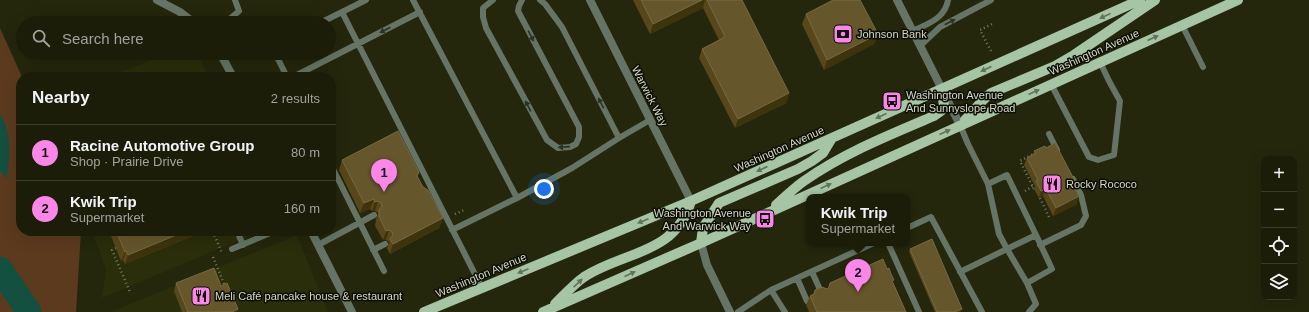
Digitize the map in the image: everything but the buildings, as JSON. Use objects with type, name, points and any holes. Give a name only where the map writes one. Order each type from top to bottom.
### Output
[{"type":"main road","name":"Washington Avenue","points":[[424,312],[691,201],[1140,0]]},
{"type":"main road","points":[[960,125],[973,112],[978,104],[991,93],[1055,66],[1156,0]]},
{"type":"main road","name":"Washington Avenue","points":[[808,194],[1238,0]]},
{"type":"main road","points":[[766,213],[803,182],[862,147],[934,116],[944,107],[942,89]]},
{"type":"main road","points":[[702,243],[702,228],[719,203],[798,169],[812,161],[823,154],[832,138]]},
{"type":"main road","name":"Washington Avenue","points":[[546,311],[702,243],[806,195]]},
{"type":"main road","points":[[546,311],[584,277],[660,243],[675,231],[688,213],[691,201]]},
{"type":"street","points":[[157,0],[185,16]]},
{"type":"street","name":"Warwick Way","points":[[590,0],[691,201]]},
{"type":"street","points":[[897,0],[960,125]]},
{"type":"street","points":[[224,60],[230,72]]},
{"type":"street","points":[[314,236],[352,312]]},
{"type":"street","points":[[702,243],[707,265],[730,312]]},
{"type":"lane","points":[[233,16],[239,11],[235,0]]},
{"type":"lane","points":[[334,16],[366,0]]},
{"type":"lane","points":[[413,0],[517,198]]},
{"type":"lane","points":[[493,0],[484,8],[483,17],[486,28],[547,140],[558,148],[570,148],[576,144],[579,138],[579,127],[518,11],[522,0]]},
{"type":"lane","points":[[540,0],[545,4],[562,27],[619,138]]},
{"type":"lane","points":[[920,46],[940,27],[991,0]]},
{"type":"lane","points":[[912,31],[936,20],[943,13],[947,2]]},
{"type":"lane","points":[[342,12],[482,288]]},
{"type":"lane","points":[[336,55],[420,12]]},
{"type":"lane","points":[[1182,25],[1203,67]]},
{"type":"lane","points":[[278,60],[284,72]]},
{"type":"lane","points":[[303,72],[326,60]]},
{"type":"lane","points":[[1051,84],[1089,156],[1098,160],[1114,155],[1120,101],[1108,81],[1100,62]]},
{"type":"lane","points":[[452,230],[517,198],[572,168],[650,120]]},
{"type":"lane","points":[[960,125],[988,184],[999,234],[1027,282],[1036,304],[1029,312]]},
{"type":"lane","points":[[1049,134],[1060,154]]},
{"type":"lane","points":[[336,171],[384,271]]},
{"type":"lane","points":[[1040,245],[1081,225],[1086,216],[1080,195],[1070,174]]},
{"type":"lane","points":[[988,184],[1007,175],[1052,269],[1027,282]]},
{"type":"lane","points":[[336,234],[359,221],[374,215]]},
{"type":"lane","points":[[910,227],[931,217],[982,312]]},
{"type":"lane","points":[[960,272],[1036,235]]},
{"type":"lane","points":[[239,236],[243,245]]},
{"type":"lane","points":[[232,249],[264,236]]},
{"type":"lane","points":[[318,245],[333,236]]},
{"type":"lane","points":[[374,250],[385,244]]},
{"type":"lane","points":[[738,312],[772,290],[868,246]]},
{"type":"lane","points":[[889,246],[919,312]]},
{"type":"lane","points":[[812,272],[822,294]]},
{"type":"lane","points":[[797,278],[807,301]]},
{"type":"lane","points":[[772,290],[785,312]]},
{"type":"path","points":[[991,50],[980,30],[992,24]]},
{"type":"path","points":[[1034,189],[1020,160],[1040,151]]},
{"type":"path","points":[[1040,198],[1049,216]]},
{"type":"path","points":[[453,215],[464,210]]},
{"type":"path","points":[[215,236],[222,254]]},
{"type":"path","points":[[116,248],[112,250],[130,292]]},
{"type":"path","points":[[213,257],[226,290]]},
{"type":"shaded area","points":[[0,28],[20,72],[16,72],[16,236],[81,236],[76,312],[0,312]]},
{"type":"shaded area","points":[[151,60],[200,60],[206,72],[121,72]]},
{"type":"shaded area","points":[[94,236],[250,236],[102,298],[106,270]]},
{"type":"shaded area","points":[[297,236],[328,312],[111,312]]},
{"type":"water","points":[[0,114],[7,130],[9,146],[7,179],[0,171]]},
{"type":"waterway","points":[[0,269],[29,312]]},
{"type":"place","name":"Johnson Bank","points":[[843,34]]},
{"type":"place","name":"Washington Avenue And Sunnyslope Road","points":[[892,101]]},
{"type":"place","name":"Rocky Rococo","points":[[1052,184]]},
{"type":"place","name":"Racine Automotive Group","points":[[384,192]]},
{"type":"place","name":"Washington Avenue And Warwick Way","points":[[765,219]]},
{"type":"place","name":"Kwik Trip","points":[[858,292]]},
{"type":"place","name":"Meli Café pancake house & restaurant","points":[[201,296]]}]
